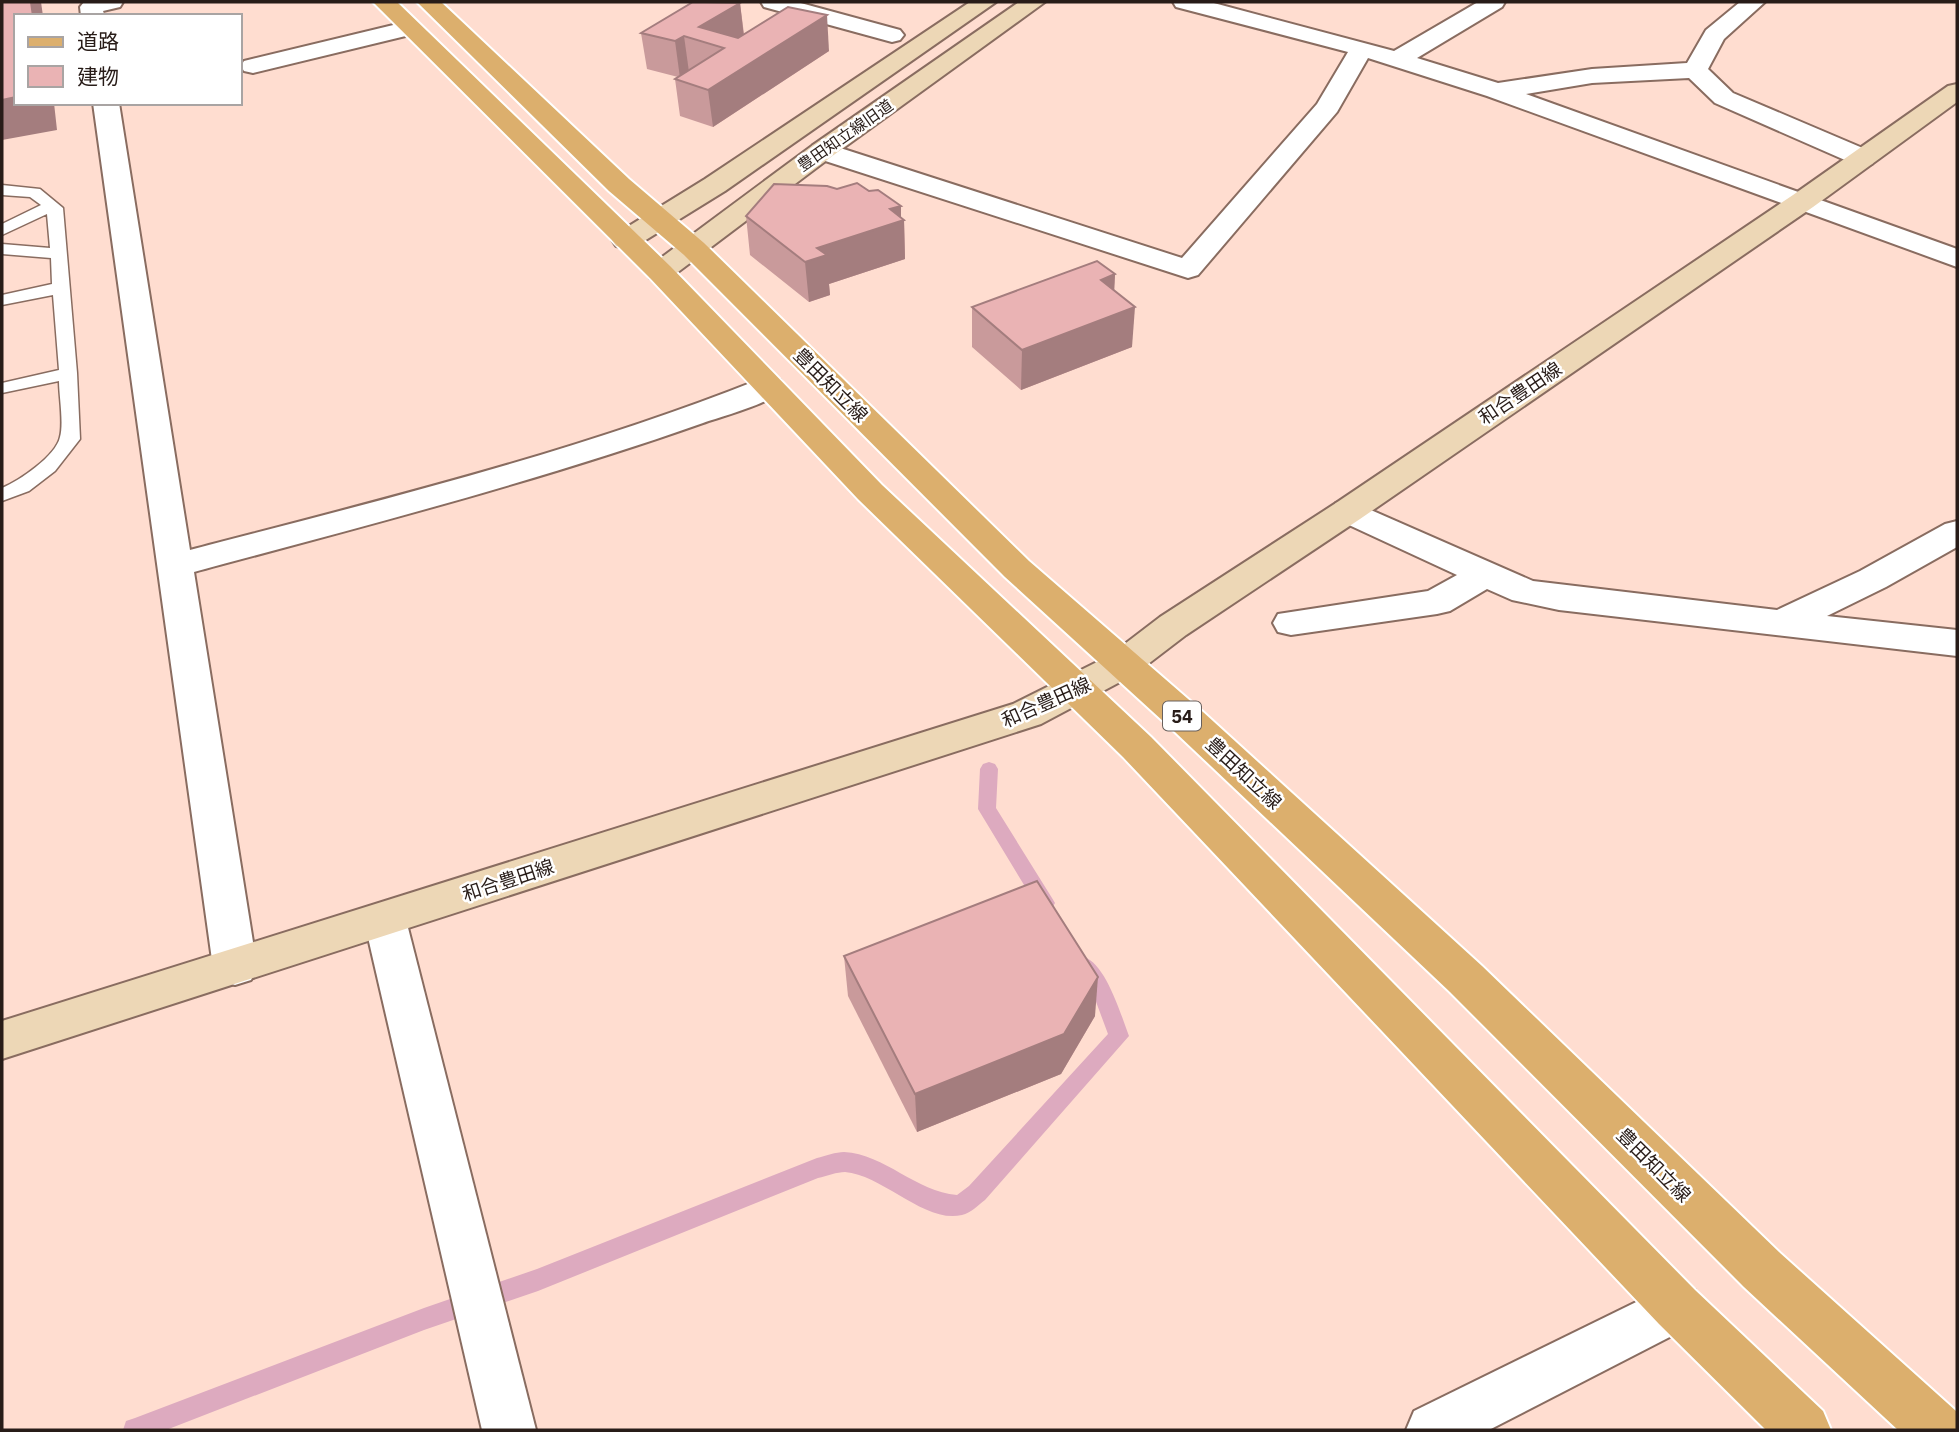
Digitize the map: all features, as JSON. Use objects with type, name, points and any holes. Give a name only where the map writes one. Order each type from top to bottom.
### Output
[{"type":"main road","name":"豊田知立線","points":[[384,2],[419,15],[694,249],[1017,569],[1189,722],[1455,970],[1762,1270],[1937,1430]]},
{"type":"main road","name":"豊田知立線旧道","points":[[626,240],[715,185],[985,2]]},
{"type":"main road","name":"豊田知立線旧道","points":[[660,272],[822,151],[1034,2]]},
{"type":"main road","name":"豊田知立線","points":[[419,15],[626,240],[660,272],[870,492],[974,588],[1076,690],[1138,747],[1676,1307],[1804,1430]]},
{"type":"main road","name":"和合豊田線","points":[[2,1040],[1027,714],[1122,665],[1173,626],[1348,511],[1803,201],[1957,91]]},
{"type":"street","points":[[93,14],[91,6],[112,2]]},
{"type":"street","points":[[1184,2],[1362,48],[1496,91],[1953,257]]},
{"type":"street","points":[[1396,59],[1494,2]]},
{"type":"street","points":[[1695,69],[1714,35],[1754,2]]},
{"type":"street","points":[[780,3],[892,35]]},
{"type":"street","points":[[253,66],[419,15]]},
{"type":"street","points":[[822,151],[1188,269],[1328,107],[1362,48]]},
{"type":"street","points":[[1496,91],[1592,76],[1695,69],[1724,98],[1863,158]]},
{"type":"street","points":[[106,105],[235,967]]},
{"type":"street","points":[[176,565],[372,514],[554,461],[695,417],[769,387]]},
{"type":"street","points":[[1348,511],[1525,592],[1957,643]]},
{"type":"street","points":[[1783,622],[1873,579],[1957,532]]},
{"type":"street","points":[[1291,623],[1437,602],[1485,574]]},
{"type":"street","points":[[384,920],[509,1430]]},
{"type":"street","points":[[1433,1430],[1676,1307]]},
{"type":"lane","points":[[2,190],[34,192],[55,208],[68,373],[70,439],[48,467],[22,487],[2,495]]},
{"type":"lane","points":[[2,230],[52,206]]},
{"type":"lane","points":[[2,249],[58,254]]},
{"type":"lane","points":[[2,300],[60,288]]},
{"type":"lane","points":[[2,388],[68,373]]},
{"type":"building","points":[[2,2],[31,2],[33,14],[14,14],[14,97],[2,100]]},
{"type":"building","points":[[693,2],[740,3],[699,27],[738,38],[788,7],[827,15],[708,90],[675,79],[724,48],[684,36],[675,41],[641,33]]},
{"type":"building","points":[[857,183],[869,191],[878,190],[901,206],[890,209],[904,220],[817,248],[827,255],[805,262],[746,216],[774,184],[827,186],[837,189]]},
{"type":"building","points":[[1097,261],[1115,274],[1101,280],[1135,307],[1022,350],[972,307]]},
{"type":"building","points":[[1037,881],[1098,977],[1064,1034],[915,1094],[844,956]]},
{"type":"waterway","points":[[989,769],[987,809],[1045,903]]},
{"type":"waterway","points":[[135,1430],[424,1319],[538,1280],[817,1168],[843,1162],[867,1167],[939,1204],[960,1206],[977,1193],[1119,1036],[1104,996],[1084,965]]}]
